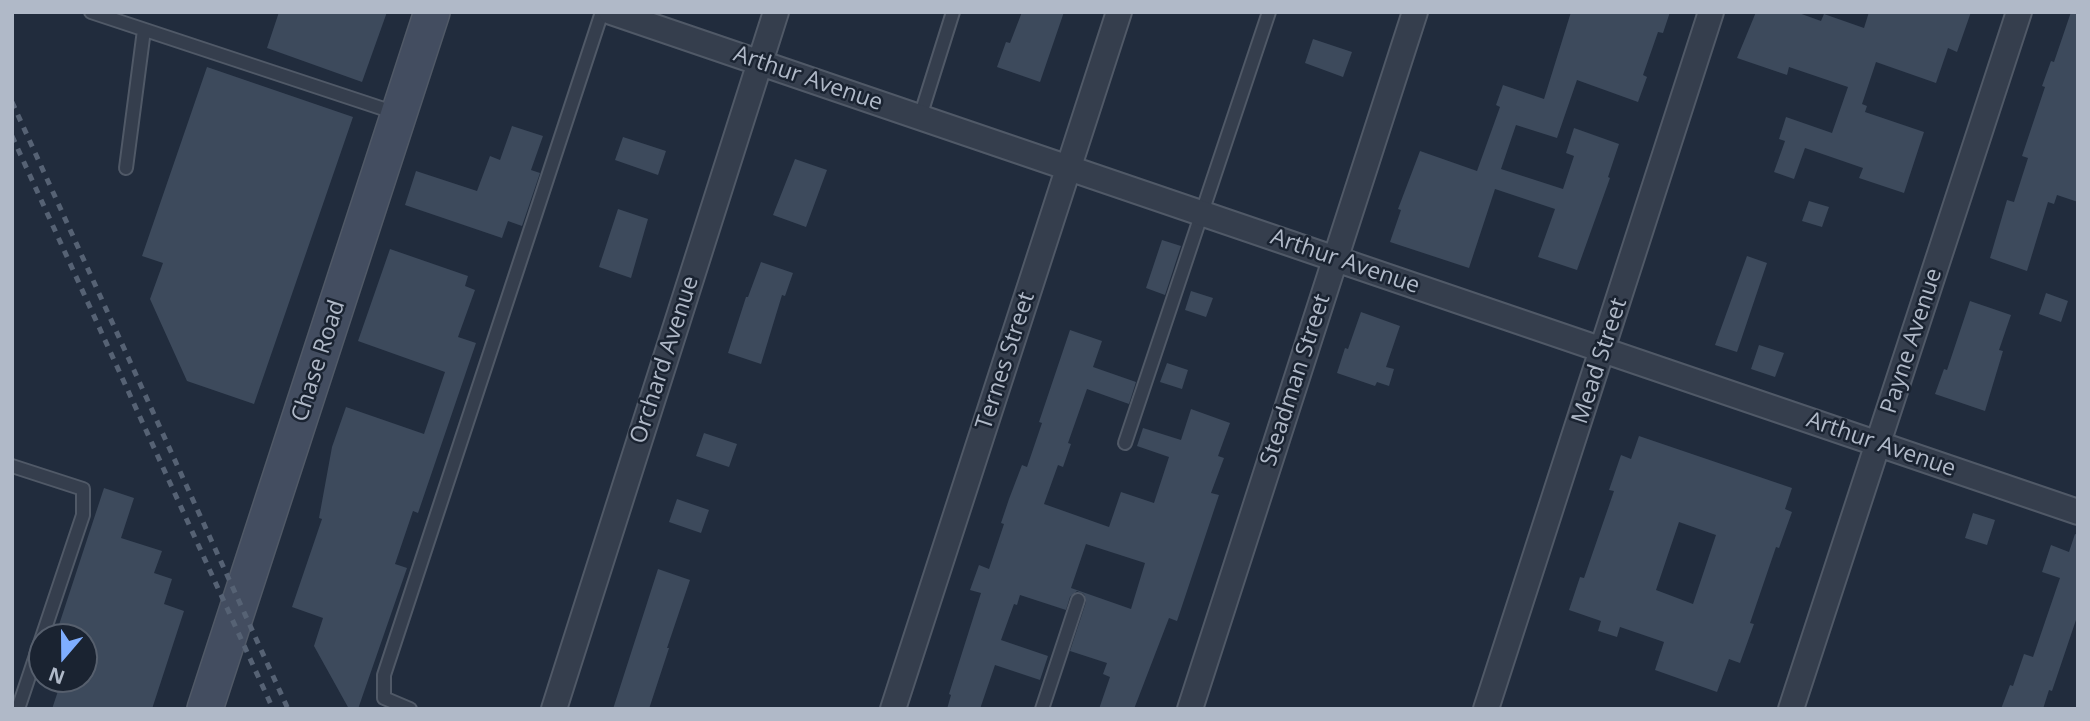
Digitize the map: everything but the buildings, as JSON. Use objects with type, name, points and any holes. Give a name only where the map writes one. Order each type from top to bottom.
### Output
[{"type":"street","name":"Chase Road","points":[[205,709],[432,12]]},
{"type":"street","name":"Arthur Avenue","points":[[611,12],[2078,512]]},
{"type":"street","name":"Orchard Avenue","points":[[554,709],[776,12]]},
{"type":"street","name":"Ternes Street","points":[[893,709],[1119,12]]},
{"type":"street","name":"Steadman Street","points":[[1190,709],[1415,12]]},
{"type":"street","name":"Mead Street","points":[[1486,709],[1712,12]]},
{"type":"street","name":"Payne Avenue","points":[[1791,709],[2019,12]]},
{"type":"lane","points":[[91,12],[399,114]]},
{"type":"lane","points":[[410,709],[384,698],[384,676],[602,12]]},
{"type":"lane","points":[[920,117],[953,12]]},
{"type":"lane","points":[[1125,443],[1269,12]]},
{"type":"lane","points":[[126,168],[144,30]]},
{"type":"lane","points":[[12,466],[83,489],[83,515],[18,709]]},
{"type":"lane","points":[[1042,709],[1078,600]]},
{"type":"railway","points":[[12,102],[288,709]]},
{"type":"railway","points":[[12,136],[273,709]]}]
